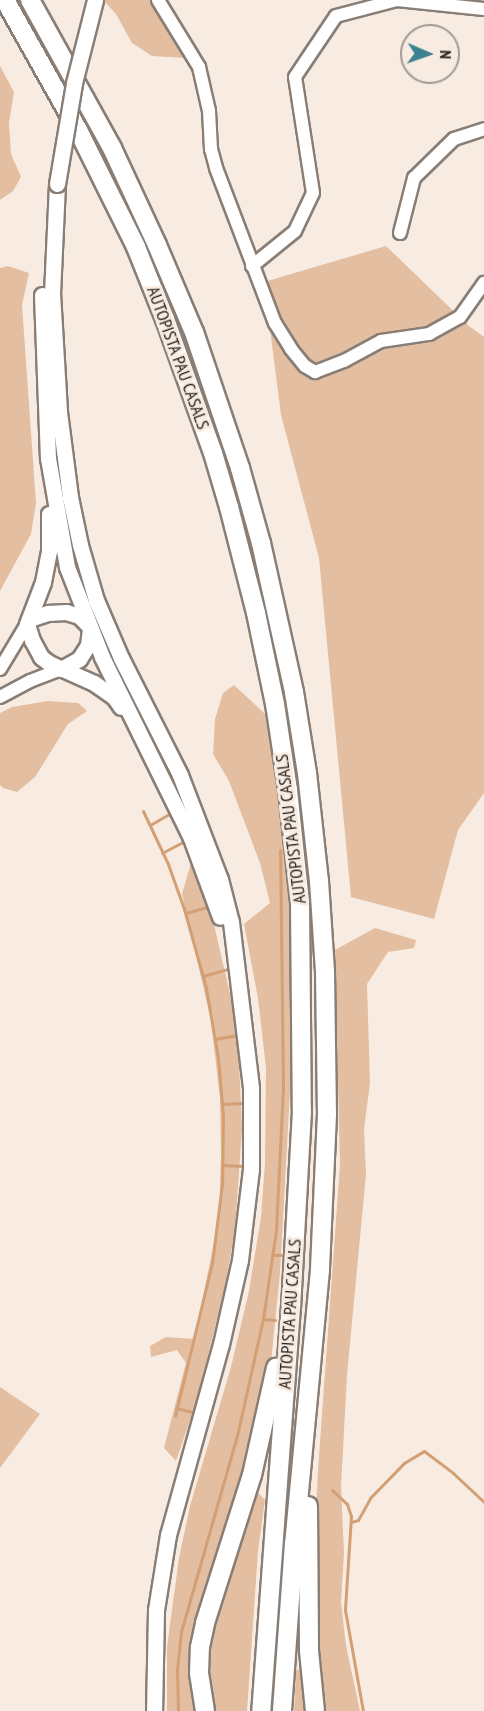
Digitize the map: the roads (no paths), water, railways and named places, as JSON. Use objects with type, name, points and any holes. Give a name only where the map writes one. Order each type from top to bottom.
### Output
[{"type":"highway","name":"AUTOPISTA PAU CASALS","points":[[5,0],[54,83],[92,157],[136,247],[165,319],[213,453],[256,613],[286,779],[300,902],[302,1111],[291,1306],[261,1711]]},
{"type":"highway","name":"AUTOPISTA PAU CASALS","points":[[30,0],[112,148],[194,332],[240,468],[277,607],[307,773],[319,882],[327,1049],[325,1182],[307,1426],[294,1543],[282,1711]]},
{"type":"highway","points":[[205,1711],[199,1673],[200,1647],[205,1623],[252,1474],[272,1392],[280,1338],[291,1306]]},
{"type":"highway","points":[[307,1426],[309,1651],[315,1711]]},
{"type":"main road","points":[[88,0],[68,80],[42,294],[38,338],[39,396],[49,507],[49,551],[43,582],[28,622],[41,657],[61,669],[94,683],[114,697],[137,728]]},
{"type":"main road","points":[[61,669],[79,658],[88,645],[92,615],[74,556],[70,497],[59,412],[52,293],[54,184],[74,83],[94,0]]},
{"type":"main road","points":[[42,294],[43,365],[51,484],[68,567],[90,626],[202,866],[215,901],[239,991]]},
{"type":"main road","points":[[70,497],[96,600],[196,812],[220,879],[231,922],[251,1088],[251,1169],[240,1260],[221,1344],[168,1535],[156,1610],[154,1711]]},
{"type":"main road","points":[[28,622],[48,613],[66,612],[79,616],[102,638],[127,691],[144,719],[159,735]]},
{"type":"street","points":[[158,0],[200,67],[209,111],[211,149],[252,266],[275,323],[305,366],[315,372],[344,361],[381,341],[429,334],[460,317],[484,283]]},
{"type":"street","points":[[252,266],[295,231],[313,193],[295,77],[336,16],[397,0],[484,9]]},
{"type":"street","points":[[400,232],[414,178],[454,139],[484,129]]},
{"type":"street","points":[[0,669],[28,622]]},
{"type":"street","points":[[0,698],[30,681],[61,669]]},
{"type":"waterway","points":[[143,811],[168,864],[184,909],[206,988],[218,1058],[223,1116],[222,1184],[212,1263],[175,1416]]},
{"type":"waterway","points":[[150,825],[169,814]]},
{"type":"waterway","points":[[162,853],[183,842]]},
{"type":"waterway","points":[[178,1711],[177,1670],[181,1632],[237,1436],[263,1319],[276,1230],[283,1089],[280,850]]},
{"type":"waterway","points":[[186,913],[210,906]]},
{"type":"waterway","points":[[203,976],[227,969]]},
{"type":"waterway","points":[[215,1039],[238,1035]]},
{"type":"waterway","points":[[222,1104],[243,1103]]},
{"type":"waterway","points":[[222,1165],[243,1166]]},
{"type":"waterway","points":[[272,1255],[281,1255]]},
{"type":"waterway","points":[[263,1319],[275,1320]]},
{"type":"waterway","points":[[176,1408],[192,1412]]},
{"type":"waterway","points":[[351,1522],[358,1520],[370,1498],[404,1463],[424,1451],[453,1473],[484,1502]]},
{"type":"waterway","points":[[332,1490],[347,1504],[351,1516],[345,1610],[363,1711]]}]
